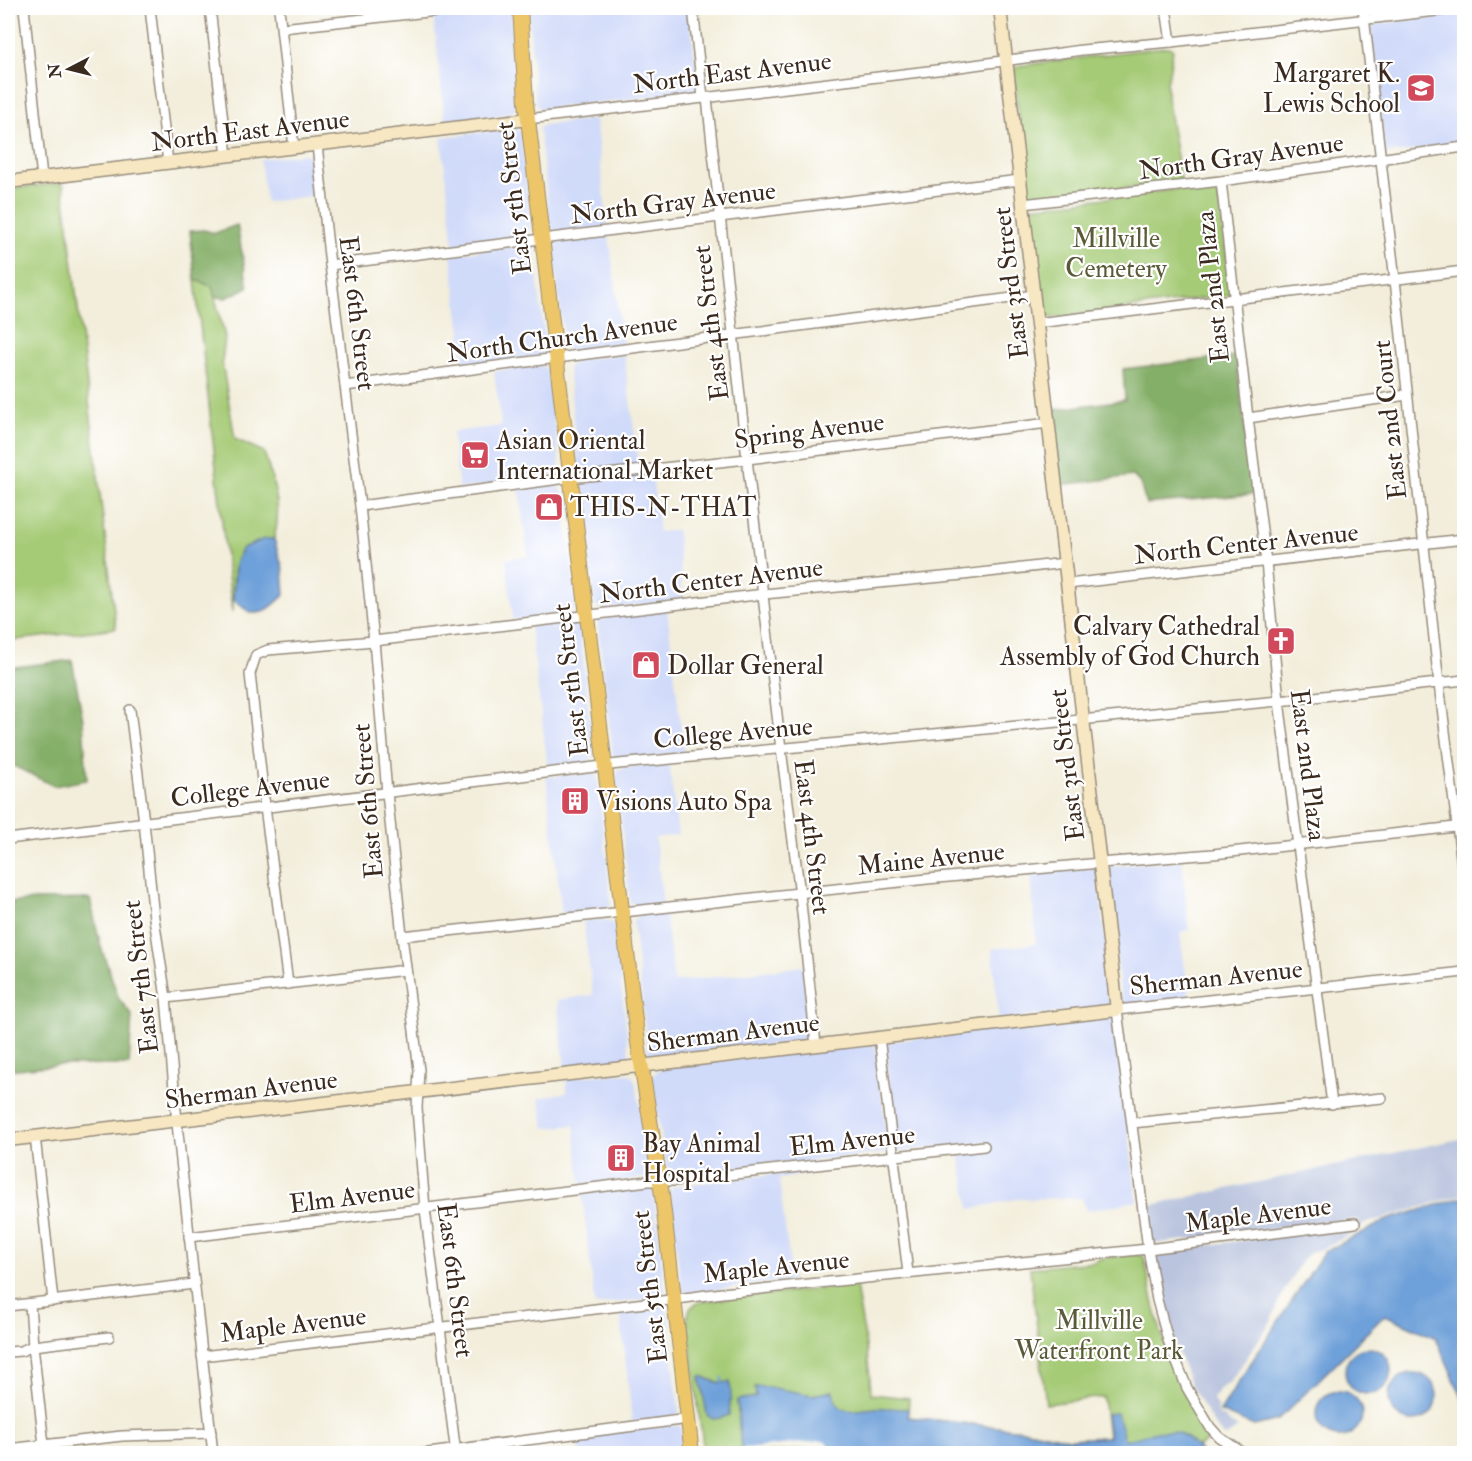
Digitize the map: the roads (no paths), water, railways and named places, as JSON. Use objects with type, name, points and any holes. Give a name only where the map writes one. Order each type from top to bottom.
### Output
[{"type":"main road","name":"East 5th Street","points":[[520,8],[522,61],[528,119],[622,913],[641,1065],[660,1181],[692,1454]]},
{"type":"street","points":[[24,8],[42,178]]},
{"type":"street","points":[[150,8],[168,163]]},
{"type":"street","points":[[210,8],[226,156]]},
{"type":"street","points":[[279,8],[294,148]]},
{"type":"street","points":[[282,28],[464,8]]},
{"type":"street","name":"East 4th Street","points":[[693,8],[764,594],[780,749],[800,894],[816,1045]]},
{"type":"street","name":"East 3rd Street","points":[[1000,8],[1117,1010],[1153,1285],[1168,1340],[1187,1388],[1210,1427],[1219,1437],[1245,1454]]},
{"type":"street","points":[[1166,8],[1171,42]]},
{"type":"street","name":"East 2nd Court","points":[[1363,8],[1439,684],[1461,826],[1464,881]]},
{"type":"street","name":"North East Avenue","points":[[8,182],[1082,50],[1171,42],[1462,8]]},
{"type":"street","name":"East 6th Street","points":[[317,145],[360,506],[387,793],[419,1070],[417,1108],[425,1209],[456,1452]]},
{"type":"street","name":"North Gray Avenue","points":[[1023,204],[1221,181],[1464,147]]},
{"type":"street","name":"North Gray Avenue","points":[[330,265],[1020,180]]},
{"type":"street","name":"East 2nd Plaza","points":[[1221,181],[1266,562],[1279,701],[1332,1104]]},
{"type":"street","points":[[1037,323],[1464,271]]},
{"type":"street","name":"North Church Avenue","points":[[345,386],[1034,295]]},
{"type":"street","points":[[1248,418],[1407,395]]},
{"type":"street","name":"Spring Avenue","points":[[360,506],[1049,423]]},
{"type":"street","name":"North Center Avenue","points":[[1068,584],[1464,539]]},
{"type":"street","name":"North Center Avenue","points":[[265,807],[250,674],[256,655],[268,650],[374,641],[764,594],[1065,563]]},
{"type":"street","name":"College Avenue","points":[[8,839],[605,766],[1279,701],[1464,680]]},
{"type":"street","name":"East 7th Street","points":[[130,710],[154,918],[166,998],[176,1120],[213,1454]]},
{"type":"street","points":[[265,807],[288,984]]},
{"type":"street","name":"Maine Avenue","points":[[402,936],[938,878],[1213,854],[1461,826]]},
{"type":"street","points":[[166,998],[406,970]]},
{"type":"street","name":"Sherman Avenue","points":[[8,1140],[879,1037],[1464,972]]},
{"type":"street","points":[[879,1037],[908,1273]]},
{"type":"street","points":[[1132,1123],[1382,1098]]},
{"type":"street","points":[[35,1136],[53,1301]]},
{"type":"street","name":"Elm Avenue","points":[[189,1237],[636,1183],[984,1146]]},
{"type":"street","name":"Maple Avenue","points":[[202,1356],[674,1299],[1148,1249],[1354,1223]]},
{"type":"street","points":[[8,1306],[194,1284]]},
{"type":"street","points":[[30,1304],[45,1449]]},
{"type":"street","points":[[8,1352],[33,1346],[109,1337]]},
{"type":"street","points":[[421,1454],[456,1452],[688,1419]]},
{"type":"street","points":[[8,1449],[45,1449],[122,1436],[211,1433]]},
{"type":"water","points":[[264,539],[274,539],[283,569],[285,594],[269,608],[255,613],[248,611],[233,599],[235,565],[241,549]]},
{"type":"water","points":[[1464,1197],[1464,1402],[1436,1338],[1385,1315],[1278,1420],[1254,1426],[1220,1412],[1324,1252],[1387,1220]]},
{"type":"water","points":[[1368,1348],[1384,1355],[1391,1371],[1384,1387],[1368,1394],[1352,1387],[1345,1371],[1352,1355]]},
{"type":"water","points":[[1413,1373],[1430,1380],[1437,1397],[1430,1414],[1413,1421],[1396,1414],[1389,1397],[1396,1380]]},
{"type":"water","points":[[701,1376],[719,1383],[730,1382],[729,1415],[713,1419],[707,1415]]},
{"type":"water","points":[[755,1387],[768,1387],[812,1395],[833,1391],[835,1400],[843,1409],[908,1409],[908,1417],[1032,1431],[1069,1439],[1109,1437],[1106,1414],[1117,1413],[1124,1439],[1173,1431],[1190,1441],[1202,1453],[832,1454],[832,1448],[827,1448],[824,1444],[745,1449],[741,1447],[737,1400],[756,1397]]},
{"type":"water","points":[[1339,1391],[1348,1392],[1355,1398],[1361,1405],[1361,1423],[1355,1430],[1348,1436],[1339,1437],[1330,1436],[1323,1430],[1317,1423],[1316,1414],[1317,1405],[1323,1398],[1330,1392]]},
{"type":"waterway","points":[[722,1378],[722,1383]]},
{"type":"place","name":"Margaret K. Lewis School","points":[[1421,88]]},
{"type":"place","name":"Asian Oriental International Market","points":[[475,455]]},
{"type":"place","name":"THIS-N-THAT","points":[[549,507]]},
{"type":"place","name":"Calvary Cathedral Assembly of God Church","points":[[1281,641]]},
{"type":"place","name":"Dollar General","points":[[646,665]]},
{"type":"place","name":"Visions Auto Spa","points":[[575,801]]},
{"type":"place","name":"Bay Animal Hospital","points":[[621,1158]]},
{"type":"park label","name":"Millville Cemetery","points":[[1116,253]]},
{"type":"park label","name":"Millville Waterfront Park","points":[[1099,1335]]}]
